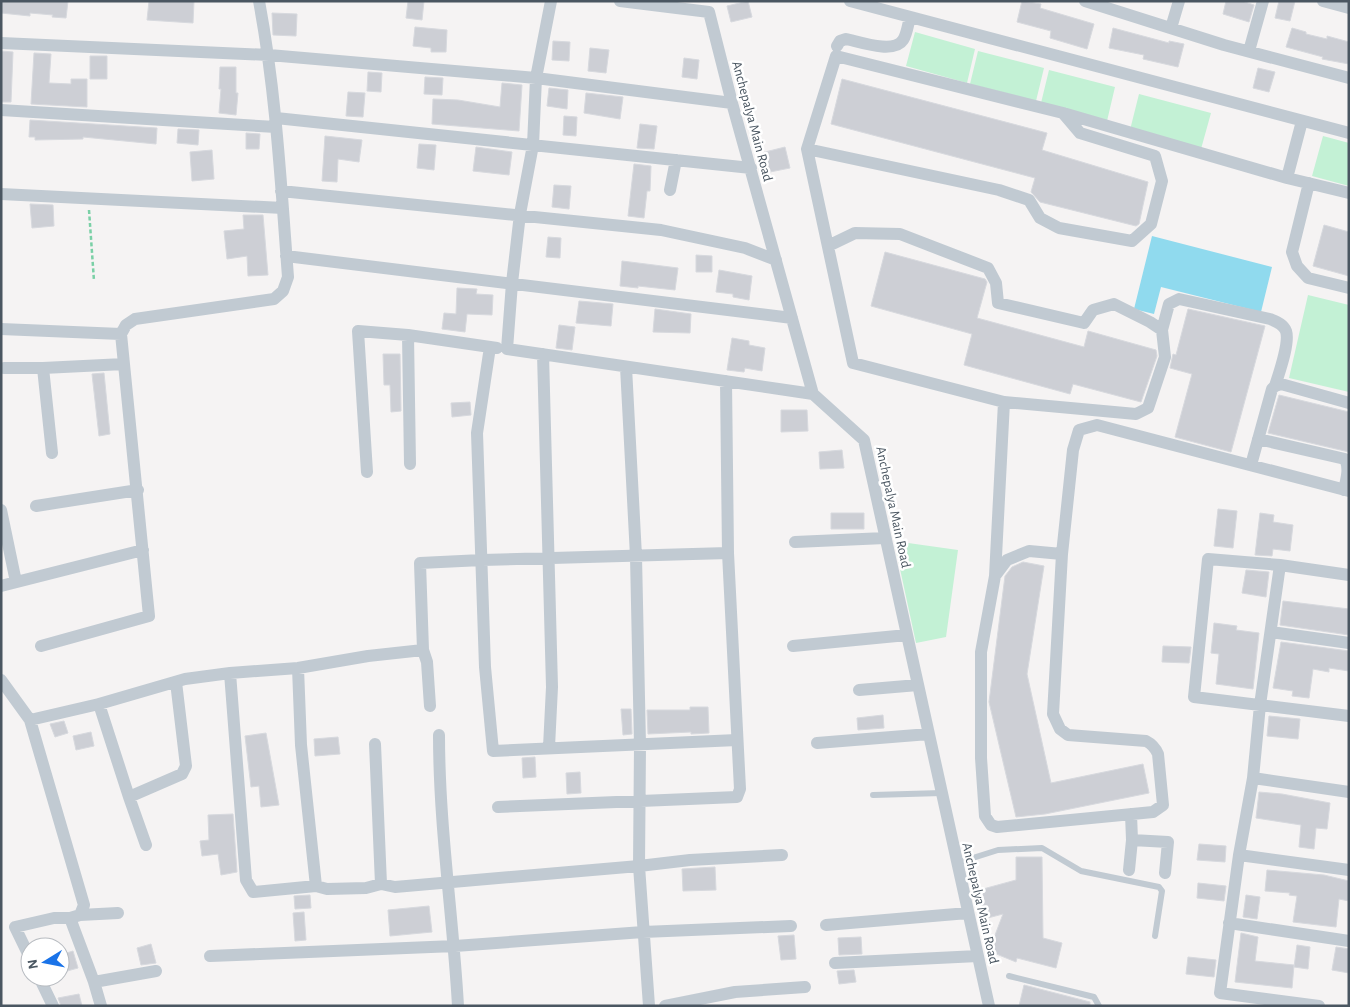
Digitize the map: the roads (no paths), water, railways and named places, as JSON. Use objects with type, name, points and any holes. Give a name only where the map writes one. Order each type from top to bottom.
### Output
[{"type":"street","points":[[41,646],[149,616],[124,364],[122,334],[126,325],[135,319],[274,299],[283,290],[288,277],[269,54],[259,1]]},
{"type":"street","points":[[507,349],[520,214],[533,145],[536,78],[551,1]]},
{"type":"street","points":[[620,1],[712,7]]},
{"type":"street","points":[[850,1],[1349,133]]},
{"type":"street","points":[[1085,1],[1249,51],[1349,78]]},
{"type":"street","points":[[1171,28],[1179,1]]},
{"type":"street","points":[[1249,51],[1263,1]]},
{"type":"street","points":[[1323,1],[1349,8]]},
{"type":"street","name":"Anchepalya Main Road","points":[[712,7],[732,103],[812,394],[864,440],[989,1006]]},
{"type":"street","points":[[837,46],[840,41],[846,39],[889,47],[896,46],[904,38],[910,17]]},
{"type":"street","points":[[1,43],[269,54],[536,78],[732,103]]},
{"type":"street","points":[[1250,465],[1272,390],[1275,386],[1287,339],[1285,330],[1280,323],[1270,319],[1179,299],[1169,304],[1162,330],[1165,357],[1148,408],[1136,414],[1004,402],[853,363],[807,149],[836,56],[1063,113],[1287,178],[1349,193]]},
{"type":"street","points":[[1,110],[276,123],[533,145],[751,168]]},
{"type":"street","points":[[807,149],[999,190],[1029,200],[1040,218],[1059,228],[1132,241],[1151,224],[1162,181],[1155,156],[1080,133],[1063,113]]},
{"type":"street","points":[[1287,178],[1302,121]]},
{"type":"street","points":[[670,190],[676,160]]},
{"type":"street","points":[[1308,183],[1292,252],[1297,266],[1308,278],[1349,288]]},
{"type":"street","points":[[281,191],[520,214],[661,230],[745,248],[776,260]]},
{"type":"street","points":[[1,194],[283,208]]},
{"type":"street","points":[[828,246],[855,233],[900,234],[988,268],[996,283],[998,303],[1084,323],[1093,310],[1114,304],[1162,330]]},
{"type":"street","points":[[286,256],[792,318]]},
{"type":"street","points":[[1,329],[122,334]]},
{"type":"street","points":[[367,472],[358,331],[507,349],[812,394]]},
{"type":"street","points":[[408,336],[410,464]]},
{"type":"street","points":[[490,347],[477,433],[485,667],[493,751],[736,740]]},
{"type":"street","points":[[543,354],[552,687],[549,747]]},
{"type":"street","points":[[4,368],[124,364]]},
{"type":"street","points":[[626,367],[636,556],[640,745],[639,866],[649,1006]]},
{"type":"street","points":[[43,368],[52,453]]},
{"type":"street","points":[[498,807],[737,797],[740,789],[736,740],[728,553],[726,381]]},
{"type":"street","points":[[1275,386],[1280,384],[1349,403]]},
{"type":"street","points":[[1004,402],[995,576],[981,652],[981,758],[984,816],[991,825],[997,827],[1153,812],[1163,805],[1156,748],[1146,741],[1068,735],[1060,730],[1053,714],[1062,554],[1073,450],[1079,430],[1097,425],[1346,491],[1348,464],[1345,459],[1258,439]]},
{"type":"street","points":[[36,506],[138,490]]},
{"type":"street","points":[[1,510],[16,582]]},
{"type":"street","points":[[795,542],[886,538]]},
{"type":"street","points":[[1,586],[143,550]]},
{"type":"street","points":[[995,576],[1008,560],[1029,551],[1062,554]]},
{"type":"street","points":[[430,706],[427,662],[423,650],[420,563],[728,553]]},
{"type":"street","points":[[1349,575],[1280,565],[1208,559],[1194,696],[1349,716]]},
{"type":"street","points":[[1280,565],[1260,705],[1253,778],[1239,855],[1220,993],[1319,1006]]},
{"type":"street","points":[[1271,632],[1349,642]]},
{"type":"street","points":[[793,646],[907,635]]},
{"type":"street","points":[[30,720],[99,704],[184,678],[298,668],[368,656],[423,650]]},
{"type":"street","points":[[298,668],[301,745],[316,886]]},
{"type":"street","points":[[230,673],[246,880],[253,892],[316,886],[327,889],[366,888],[381,884],[395,887],[690,860],[782,856]]},
{"type":"street","points":[[1,680],[30,720],[84,905],[75,917]]},
{"type":"street","points":[[128,797],[182,774],[186,766],[176,682]]},
{"type":"street","points":[[859,690],[918,685]]},
{"type":"street","points":[[99,704],[128,797],[146,845]]},
{"type":"street","points":[[817,743],[929,734]]},
{"type":"street","points":[[439,735],[447,882],[458,1006]]},
{"type":"street","points":[[374,744],[381,884]]},
{"type":"street","points":[[1253,778],[1349,792]]},
{"type":"street","points":[[1129,870],[1132,840],[1131,814]]},
{"type":"street","points":[[1132,840],[1168,842],[1165,873]]},
{"type":"street","points":[[1239,855],[1349,870]]},
{"type":"street","points":[[20,937],[15,927],[54,918],[118,913]]},
{"type":"street","points":[[826,925],[968,914]]},
{"type":"street","points":[[75,917],[101,1006]]},
{"type":"street","points":[[1229,923],[1349,941]]},
{"type":"street","points":[[210,956],[454,946],[644,932],[791,926]]},
{"type":"street","points":[[834,963],[978,956]]},
{"type":"street","points":[[94,982],[156,971]]},
{"type":"street","points":[[44,987],[53,1006]]},
{"type":"street","points":[[665,1006],[735,992],[805,987]]},
{"type":"lane","points":[[873,795],[942,792]]},
{"type":"lane","points":[[957,863],[998,850],[1042,848],[1081,871],[1159,887],[1162,891],[1155,936]]},
{"type":"lane","points":[[1009,976],[1094,998],[1099,1006]]},
{"type":"water","points":[[1152,236],[1272,267],[1261,312],[1161,287],[1154,314],[1134,309]]}]
